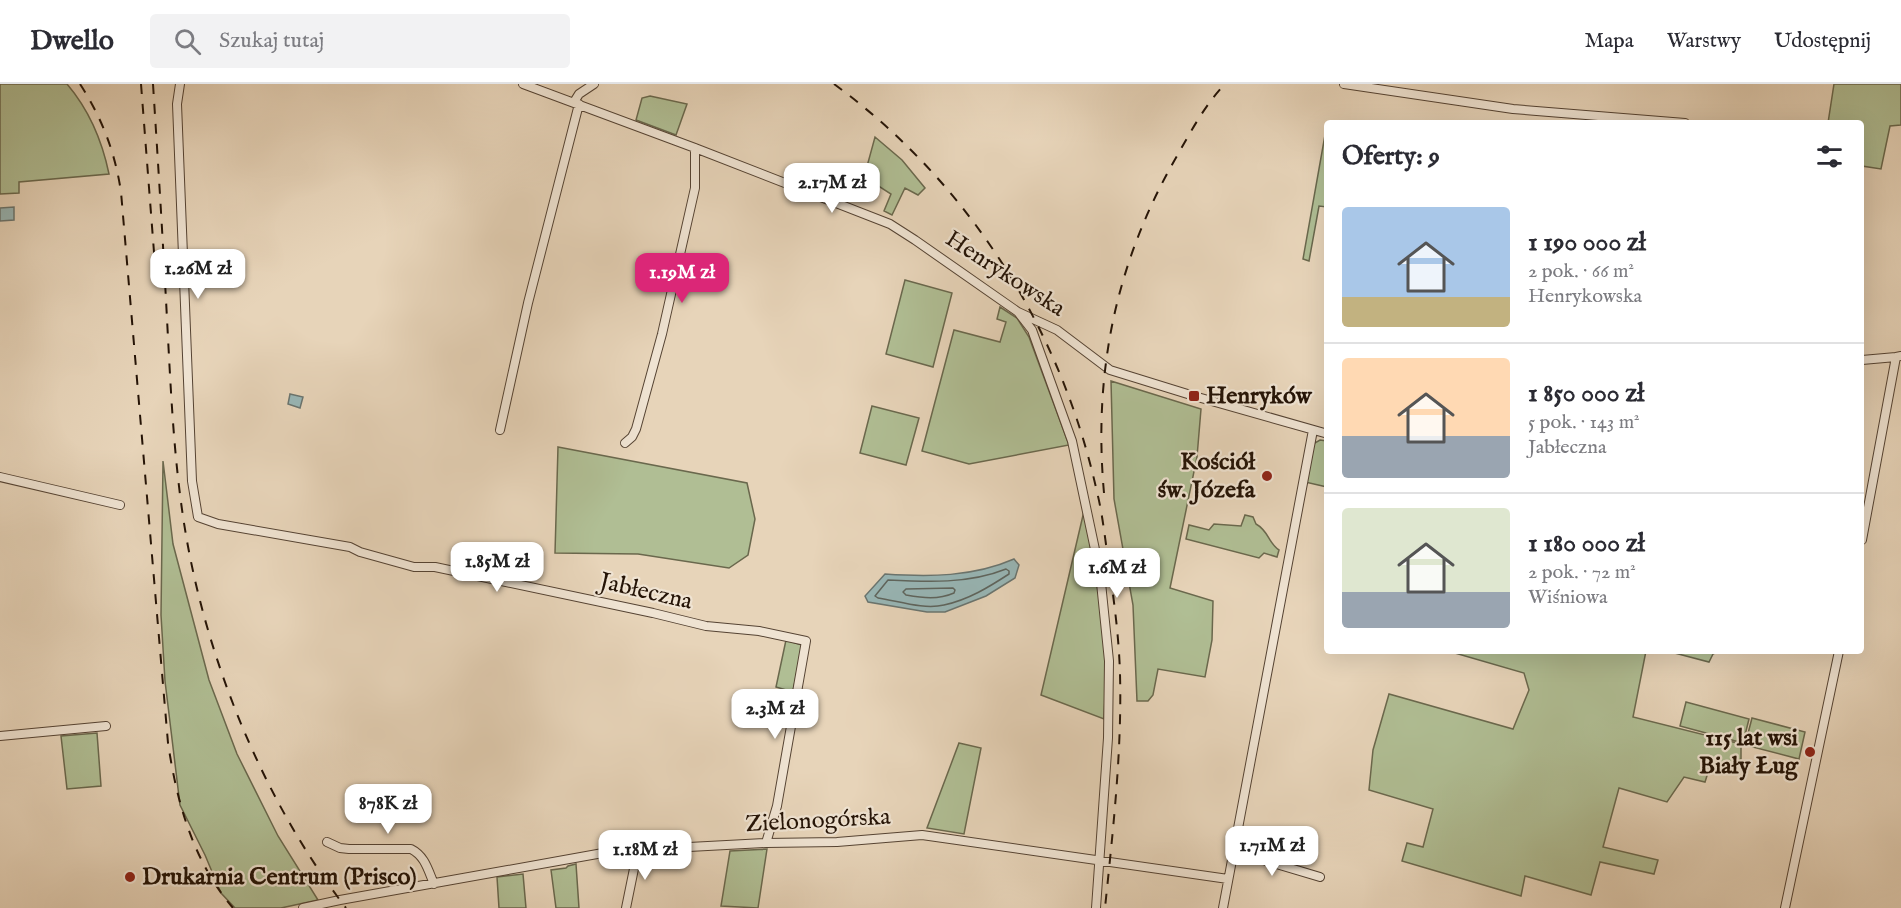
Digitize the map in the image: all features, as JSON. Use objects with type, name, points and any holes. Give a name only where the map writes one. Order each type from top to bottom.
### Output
[{"type":"street","name":"Jabłeczna","points":[[180,84],[177,104],[192,481],[198,517],[218,524],[350,547],[414,567],[435,567],[653,612],[687,622],[759,631],[806,641],[777,806],[766,843]]},
{"type":"street","name":"Henrykowska","points":[[523,84],[890,224],[1018,312],[1057,330],[1097,362],[1121,374],[1324,433]]},
{"type":"street","points":[[500,430],[576,103],[579,94],[594,84]]},
{"type":"street","points":[[1344,84],[1513,109],[1648,120]]},
{"type":"street","points":[[625,443],[636,429],[662,334],[695,188],[695,148]]},
{"type":"street","points":[[1018,312],[1032,330],[1072,441],[1100,573],[1109,661],[1108,738],[1096,908]]},
{"type":"street","points":[[1864,360],[1898,357],[1864,530]]},
{"type":"street","points":[[1223,908],[1313,430]]},
{"type":"street","points":[[0,477],[120,505]]},
{"type":"street","points":[[1785,908],[1838,654]]},
{"type":"street","points":[[0,736],[106,726]]},
{"type":"street","name":"Zielonogórska","points":[[303,908],[614,851],[766,843],[837,842],[922,835],[1228,879]]},
{"type":"street","points":[[327,842],[349,849],[411,849],[418,852],[425,861],[434,884]]},
{"type":"street","points":[[626,908],[638,849]]},
{"type":"street","points":[[1233,851],[1320,877]]},
{"type":"green space","points":[[0,84],[67,84],[94,126],[109,174],[19,182],[19,193],[0,194]]},
{"type":"green space","points":[[1834,84],[1901,84],[1901,125],[1890,126],[1881,169],[1864,166],[1864,120],[1828,120]]},
{"type":"green space","points":[[650,96],[687,104],[676,135],[636,120],[642,98]]},
{"type":"green space","points":[[875,137],[902,160],[925,188],[918,195],[905,188],[892,215],[884,211],[891,194],[874,183],[873,185],[863,181]]},
{"type":"green space","points":[[1324,141],[1324,207],[1319,206],[1309,261],[1303,259]]},
{"type":"green space","points":[[905,280],[952,293],[933,367],[886,354]]},
{"type":"green space","points":[[1000,307],[1017,318],[1029,337],[1069,445],[969,464],[922,451],[954,330],[1000,342],[1006,322],[997,319]]},
{"type":"green space","points":[[1111,381],[1201,409],[1197,457],[1170,588],[1213,601],[1212,640],[1205,677],[1158,669],[1153,695],[1148,701],[1137,701],[1133,605],[1114,499]]},
{"type":"green space","points":[[872,406],[919,418],[906,465],[860,453]]},
{"type":"green space","points":[[1324,441],[1324,486],[1305,482],[1313,444]]},
{"type":"green space","points":[[558,447],[747,483],[755,519],[748,555],[729,568],[638,554],[555,553]]},
{"type":"green space","points":[[163,461],[173,544],[209,680],[237,754],[278,836],[318,900],[281,908],[235,908],[221,893],[180,805],[165,681],[161,615]]},
{"type":"green space","points":[[1084,511],[1094,555],[1107,654],[1104,719],[1041,695]]},
{"type":"green space","points":[[1245,515],[1253,517],[1256,524],[1264,530],[1279,550],[1277,557],[1264,553],[1259,558],[1186,539],[1189,525],[1209,530],[1214,524],[1241,526]]},
{"type":"green space","points":[[786,640],[802,645],[793,692],[776,687]]},
{"type":"green space","points":[[1458,654],[1645,654],[1633,717],[1741,744],[1741,759],[1730,765],[1712,760],[1705,782],[1684,777],[1667,802],[1619,788],[1603,847],[1658,860],[1654,874],[1600,862],[1591,895],[1525,876],[1521,896],[1402,861],[1407,843],[1423,847],[1433,809],[1369,790],[1373,750],[1389,694],[1513,729],[1529,690],[1524,673]]},
{"type":"green space","points":[[1678,654],[1713,654],[1709,662]]},
{"type":"green space","points":[[1686,702],[1749,719],[1743,743],[1680,726]]},
{"type":"green space","points":[[1752,718],[1805,732],[1799,759],[1745,745]]},
{"type":"green space","points":[[97,733],[101,786],[67,789],[61,736]]},
{"type":"green space","points":[[959,743],[981,748],[964,834],[927,828]]},
{"type":"green space","points":[[767,849],[758,908],[721,906],[730,851]]},
{"type":"green space","points":[[576,864],[579,908],[556,908],[551,870]]},
{"type":"green space","points":[[523,874],[526,908],[499,908],[497,877]]},
{"type":"water","points":[[14,207],[14,220],[0,221],[0,208]]},
{"type":"water","points":[[290,394],[303,397],[300,408],[288,404]]},
{"type":"water","points":[[1014,559],[1019,565],[1015,578],[986,596],[945,612],[927,612],[868,602],[865,596],[885,574],[951,574],[983,569]]},
{"type":"railway","points":[[80,84],[106,136],[121,192],[168,743],[176,787],[197,851],[207,871],[233,908]]},
{"type":"railway","points":[[141,84],[156,278]]},
{"type":"railway","points":[[153,84],[176,458],[187,541],[197,589],[210,638],[245,734],[291,825],[317,868],[346,908]]},
{"type":"railway","points":[[834,84],[883,123],[927,167],[967,214],[1003,264],[1034,317],[1060,373],[1081,432],[1102,519],[1119,660],[1118,762],[1105,908]]},
{"type":"railway","points":[[1104,493],[1101,448],[1102,404],[1106,361],[1124,277],[1138,236],[1156,196],[1199,118],[1225,84]]},
{"type":"place","name":"Henryków","points":[[1194,396]]},
{"type":"place","name":"Kościół św. Józefa","points":[[1267,476]]},
{"type":"place","name":"115 lat wsi Biały Ług","points":[[1810,752]]},
{"type":"place","name":"Drukarnia Centrum (Prisco)","points":[[130,877]]}]
